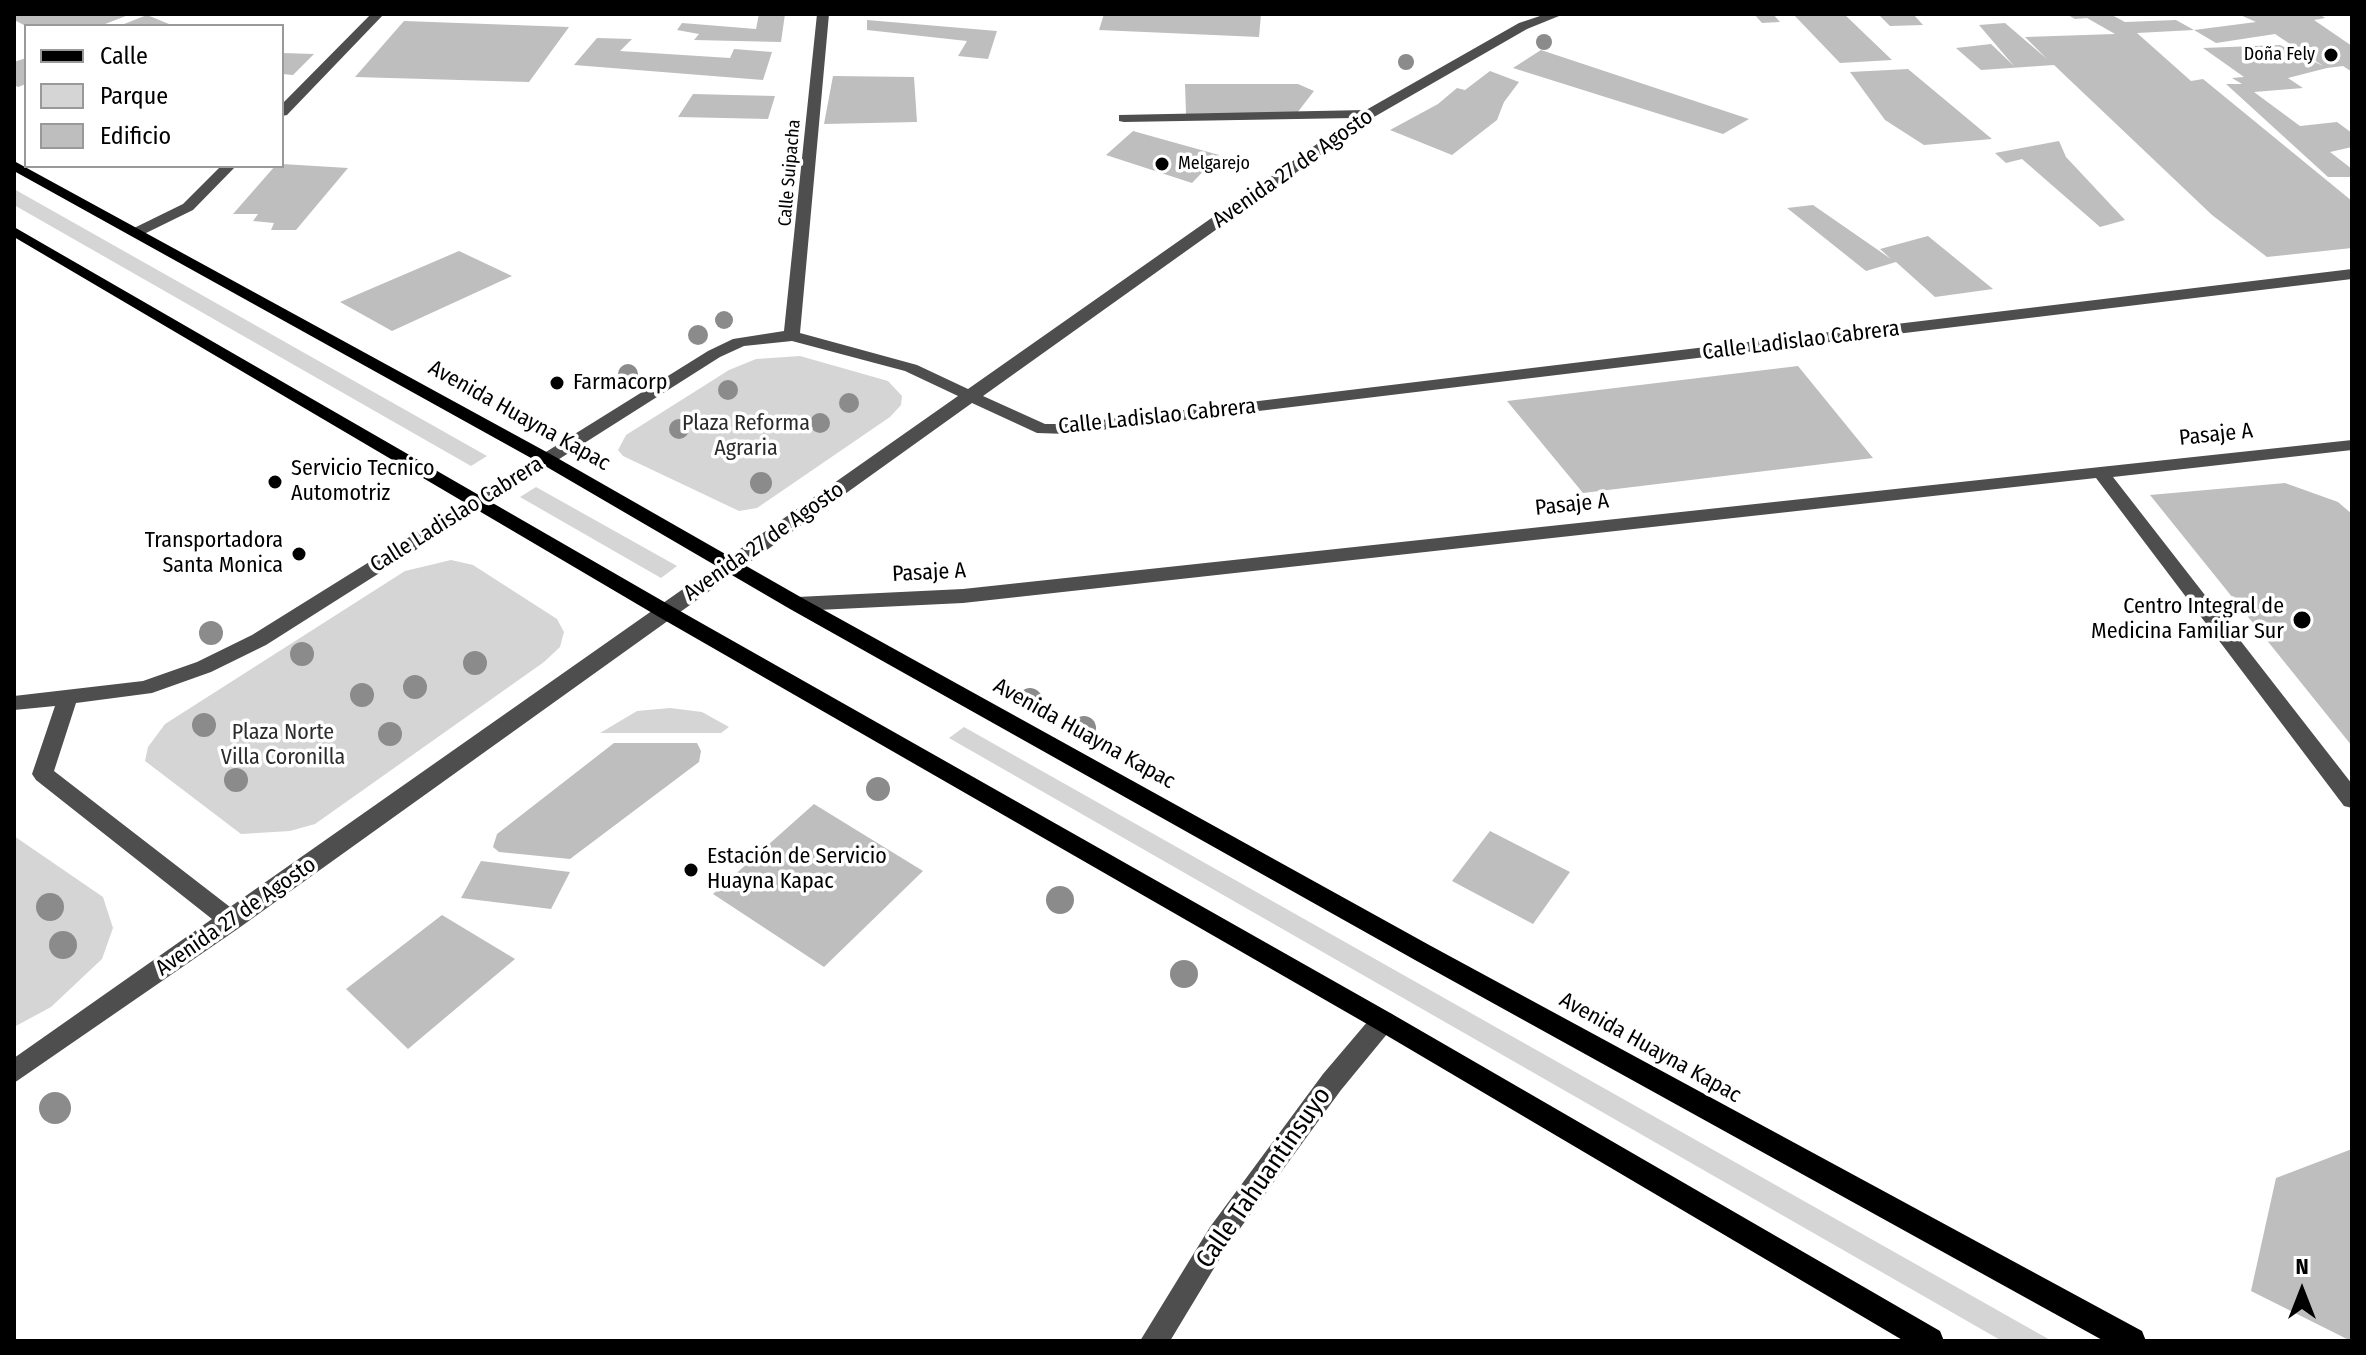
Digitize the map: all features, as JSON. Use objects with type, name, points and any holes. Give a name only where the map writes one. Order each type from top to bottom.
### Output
[{"type":"main road","name":"Avenida Huayna Kapac","points":[[14,165],[546,459],[797,604],[1423,953],[2132,1341]]},
{"type":"main road","points":[[14,231],[480,500],[666,612],[1383,1021],[1930,1341]]},
{"type":"street","points":[[284,110],[378,14]]},
{"type":"street","name":"Calle Suipacha","points":[[792,336],[823,14]]},
{"type":"street","name":"Avenida 27 de Agosto","points":[[14,1072],[1369,114],[1527,20],[1558,14]]},
{"type":"street","points":[[1124,118],[1369,114]]},
{"type":"street","points":[[137,232],[188,207],[227,168]]},
{"type":"street","name":"Calle Ladislao Cabrera","points":[[14,703],[145,688],[204,667],[259,640],[714,354],[739,342],[792,336],[911,368],[1043,429],[1068,429],[2352,274]]},
{"type":"street","name":"Pasaje A","points":[[797,604],[963,596],[2352,445]]},
{"type":"street","points":[[2100,472],[2352,800]]},
{"type":"street","points":[[68,697],[43,774],[231,921]]},
{"type":"street","name":"Calle Tahuantinsuyo","points":[[1154,1341],[1219,1236],[1332,1082],[1383,1021]]},
{"type":"green space","points":[[14,189],[487,456],[471,466],[14,205]]},
{"type":"green space","name":"Plaza Reforma Agraria","points":[[800,356],[888,381],[902,396],[901,405],[890,417],[757,508],[739,511],[623,456],[618,450],[626,435],[729,370],[756,359]]},
{"type":"green space","points":[[536,487],[677,566],[661,578],[520,497]]},
{"type":"green space","name":"Plaza Norte Villa Coronilla","points":[[451,560],[473,565],[557,619],[564,632],[560,647],[544,662],[315,824],[290,831],[241,834],[145,761],[148,747],[165,724],[405,571]]},
{"type":"green space","points":[[670,708],[702,712],[729,727],[721,733],[600,733],[637,711]]},
{"type":"green space","points":[[964,727],[2052,1341],[2002,1341],[949,738]]},
{"type":"green space","points":[[14,836],[103,897],[113,928],[102,959],[51,1007],[14,1027]]},
{"type":"building","points":[[14,14],[131,14],[105,24],[24,25],[14,20]]},
{"type":"building","points":[[759,14],[785,14],[781,42],[694,40],[699,34],[677,30],[682,23],[756,29]]},
{"type":"building","points":[[1104,14],[1261,14],[1259,37],[1099,30]]},
{"type":"building","points":[[1754,14],[1773,14],[1780,22],[1762,23]]},
{"type":"building","points":[[1793,14],[1844,14],[1892,60],[1840,63]]},
{"type":"building","points":[[1878,14],[1913,14],[1923,25],[1890,26]]},
{"type":"building","points":[[2066,14],[2110,14],[2125,22],[2176,20],[2194,30],[2137,33],[2191,81],[2203,79],[2352,201],[2352,248],[2267,257],[2212,215],[2054,65],[1981,70],[1956,48],[1991,44],[2014,66],[1979,25],[2005,23],[2047,59],[2025,37],[2115,34],[2087,18],[2075,19]]},
{"type":"building","points":[[2238,14],[2319,14],[2325,18],[2314,20],[2352,46],[2352,72],[2343,66],[2327,68],[2288,78],[2303,88],[2254,92],[2300,126],[2337,122],[2352,133],[2352,147],[2330,152],[2352,169],[2352,177],[2328,177],[2226,84],[2242,84],[2232,78],[2244,77],[2203,48],[2280,45],[2323,66],[2275,34],[2216,43],[2194,30],[2256,22]]},
{"type":"building","points":[[147,15],[169,24],[124,24]]},
{"type":"building","points":[[867,20],[997,31],[988,59],[958,56],[967,41],[867,30]]},
{"type":"building","points":[[404,21],[569,27],[529,82],[355,77]]},
{"type":"building","points":[[597,38],[632,39],[620,51],[730,58],[734,49],[772,52],[763,80],[574,65]]},
{"type":"building","points":[[1541,50],[1749,119],[1723,134],[1513,68]]},
{"type":"building","points":[[284,53],[314,54],[293,75],[284,74]]},
{"type":"building","points":[[24,59],[24,85],[18,87],[14,85],[14,62]]},
{"type":"building","points":[[1908,69],[1992,139],[1924,145],[1885,120],[1850,72]]},
{"type":"building","points":[[1490,71],[1519,82],[1504,102],[1497,120],[1452,155],[1390,130],[1438,104],[1457,88],[1465,90]]},
{"type":"building","points":[[833,76],[914,77],[917,122],[824,124]]},
{"type":"building","points":[[1185,84],[1298,84],[1314,91],[1297,113],[1186,114]]},
{"type":"building","points":[[693,94],[775,96],[768,119],[678,117]]},
{"type":"building","points":[[1133,131],[1219,155],[1192,183],[1106,155]]},
{"type":"building","points":[[2059,141],[2066,157],[2125,220],[2100,227],[2022,159],[2006,163],[1995,153]]},
{"type":"building","points":[[284,164],[348,168],[296,230],[271,230],[274,223],[253,221],[258,214],[233,214],[273,168],[284,168]]},
{"type":"building","points":[[1813,205],[1891,259],[1880,249],[1928,236],[1993,289],[1935,297],[1896,262],[1866,271],[1787,208]]},
{"type":"building","points":[[459,251],[512,276],[392,331],[340,302]]},
{"type":"building","points":[[1798,366],[1873,458],[1583,493],[1507,401]]},
{"type":"building","name":"Centro Integral de Medicina Familiar Sur","points":[[2285,483],[2338,502],[2352,514],[2352,746],[2150,495]]},
{"type":"building","points":[[614,743],[697,743],[701,751],[699,762],[570,859],[499,852],[493,847],[497,834]]},
{"type":"building","points":[[814,804],[923,871],[824,967],[713,894]]},
{"type":"building","points":[[1490,831],[1570,872],[1533,924],[1452,881]]},
{"type":"building","points":[[481,861],[570,872],[551,909],[461,898]]},
{"type":"building","points":[[442,915],[515,959],[408,1049],[346,989]]},
{"type":"building","points":[[2352,1149],[2351,1341],[2251,1291],[2276,1178]]},
{"type":"place","name":"Doña Fely","points":[[2331,55]]},
{"type":"place","name":"Melgarejo","points":[[1162,164]]},
{"type":"place","name":"Farmacorp","points":[[557,383]]},
{"type":"place","name":"Servicio Tecnico Automotriz","points":[[275,482]]},
{"type":"place","name":"Transportadora Santa Monica","points":[[299,554]]},
{"type":"place","name":"Centro Integral de Medicina Familiar Sur","points":[[2302,620]]},
{"type":"place","name":"Estación de Servicio Huayna Kapac","points":[[691,870]]}]
